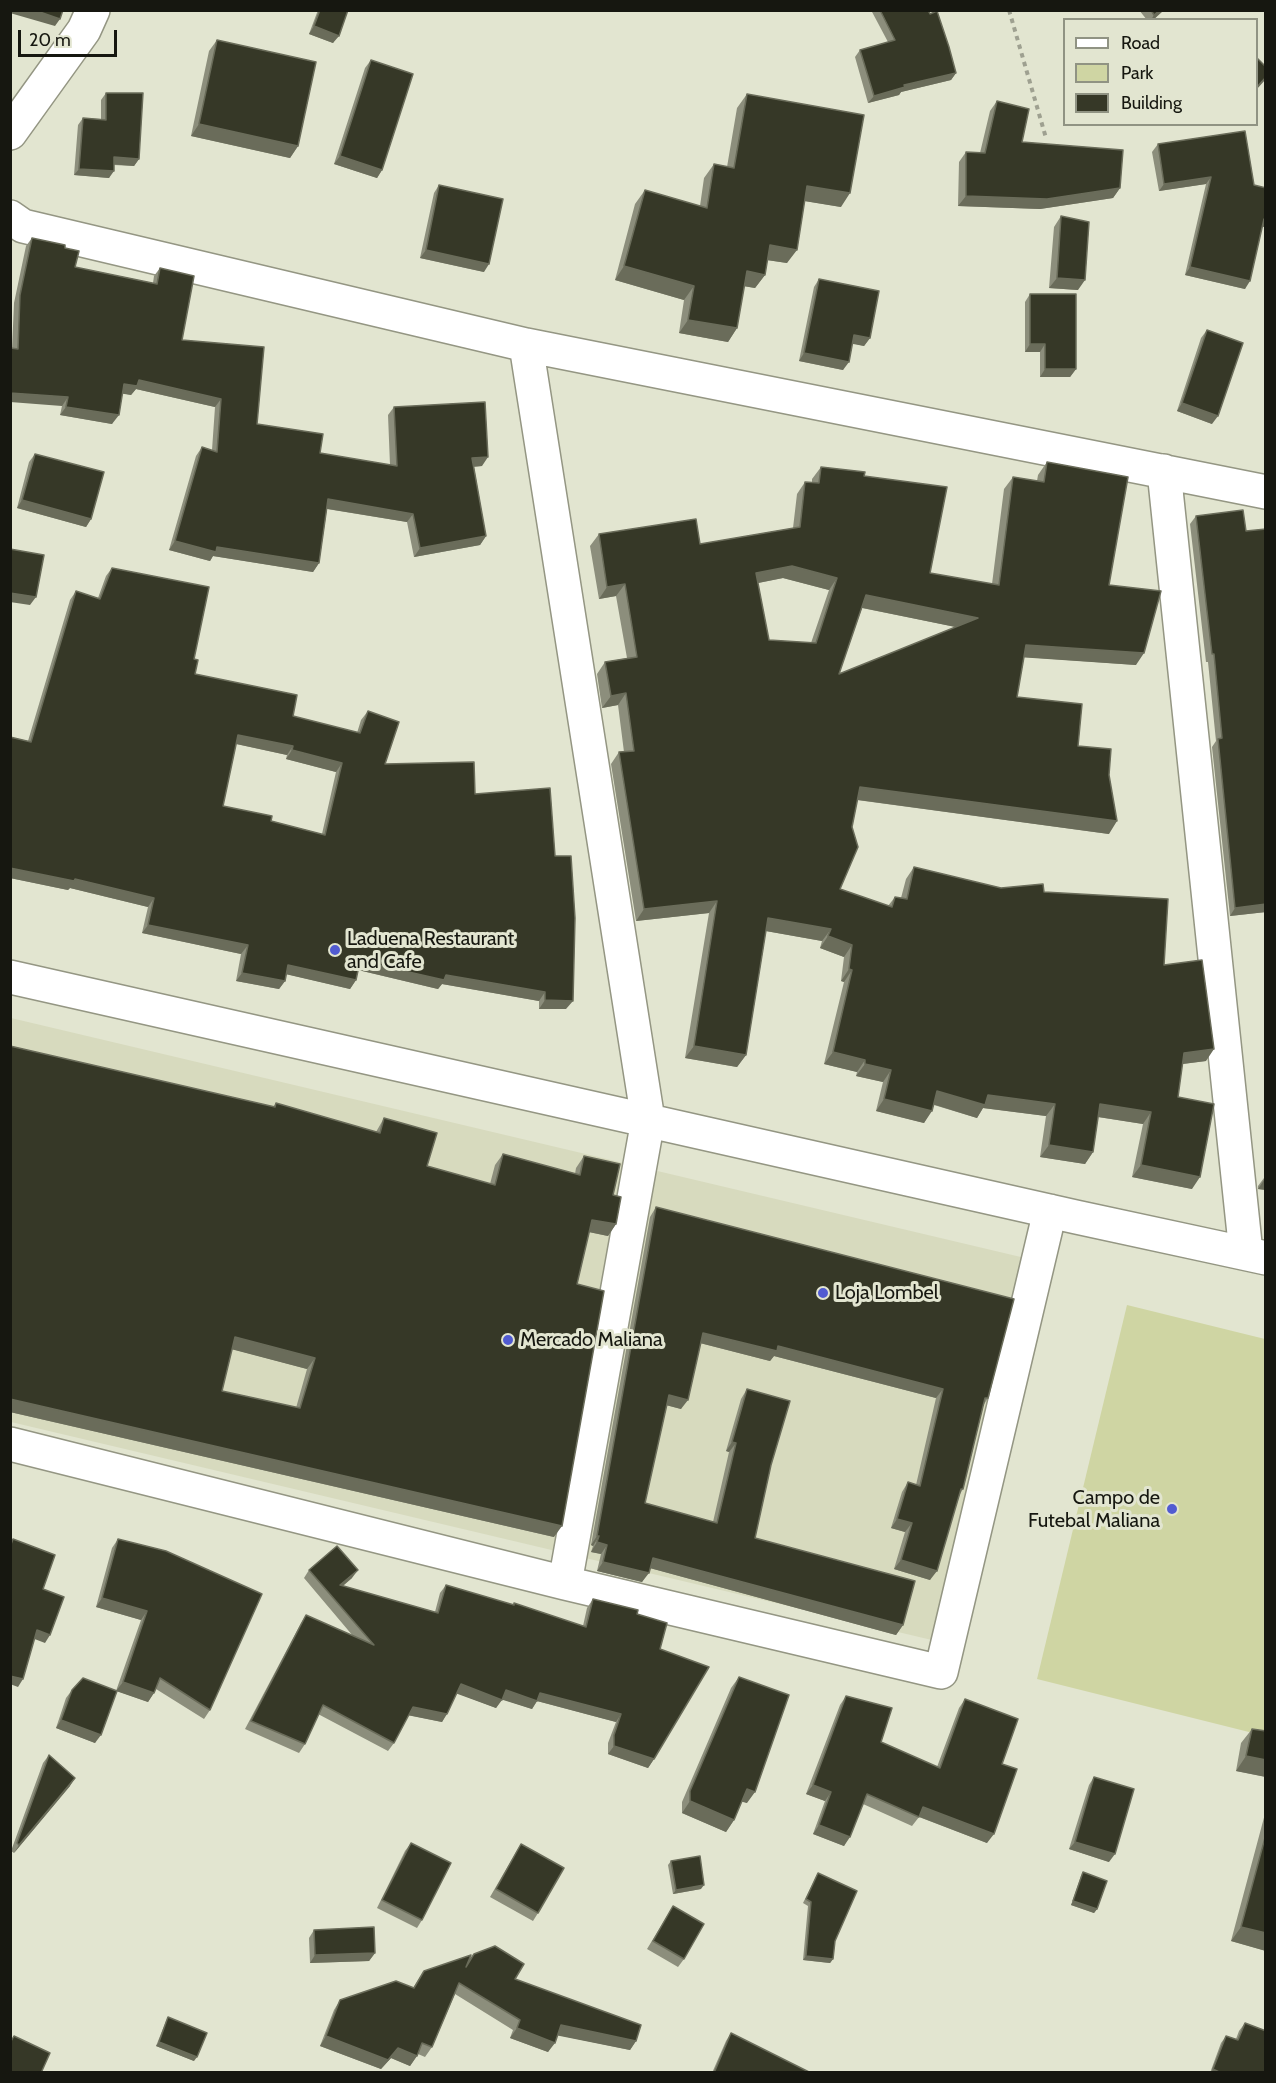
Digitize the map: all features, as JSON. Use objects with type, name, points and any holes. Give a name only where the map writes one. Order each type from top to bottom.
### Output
[{"type":"street","points":[[10,133],[84,30],[93,10]]},
{"type":"street","points":[[10,217],[23,226],[526,345],[1266,492]]},
{"type":"street","points":[[526,345],[648,1120],[565,1583]]},
{"type":"street","points":[[10,977],[1050,1211],[1256,1255],[1164,471]]},
{"type":"street","points":[[10,1444],[565,1583],[941,1672],[1050,1211]]},
{"type":"path","points":[[1009,10],[1046,138]]},
{"type":"shaded area","name":"Mercado Maliana","points":[[11,1018],[1025,1258],[936,1641],[11,1422]]},
{"type":"green space","name":"Campo de Futebal Maliana","points":[[1127,1305],[1265,1339],[1265,1736],[1037,1679]]},
{"type":"building","points":[[34,10],[63,10],[60,19]]},
{"type":"building","points":[[320,10],[348,10],[339,36],[314,26]]},
{"type":"building","points":[[880,10],[928,10],[930,14],[937,11],[956,73],[904,85],[905,87],[874,96],[860,50],[895,40]]},
{"type":"building","points":[[217,40],[316,62],[298,146],[199,124]]},
{"type":"building","points":[[1258,59],[1266,67],[1266,77],[1258,86]]},
{"type":"building","points":[[371,60],[413,74],[382,170],[340,156]]},
{"type":"building","points":[[106,93],[143,93],[139,159],[114,157],[114,171],[79,169],[83,118],[106,120]]},
{"type":"building","points":[[747,94],[864,115],[850,193],[807,186],[797,250],[770,245],[765,275],[747,271],[737,328],[688,320],[694,286],[624,266],[645,190],[707,208],[714,164],[734,168]]},
{"type":"building","points":[[997,101],[1029,109],[1022,142],[1123,150],[1120,188],[1047,199],[966,196],[966,152],[985,153]]},
{"type":"building","points":[[1245,131],[1254,185],[1266,188],[1266,219],[1264,219],[1250,281],[1190,267],[1211,177],[1164,184],[1158,144]]},
{"type":"building","points":[[439,185],[503,199],[489,264],[426,250]]},
{"type":"building","points":[[1061,216],[1089,222],[1085,280],[1057,278]]},
{"type":"building","points":[[32,238],[65,245],[65,248],[79,251],[75,267],[157,284],[160,268],[194,276],[182,340],[264,347],[257,424],[323,434],[320,453],[397,466],[394,407],[485,402],[488,457],[472,458],[486,536],[420,548],[413,514],[328,499],[319,563],[217,547],[216,552],[175,541],[202,447],[217,452],[221,399],[139,380],[137,386],[124,384],[119,415],[66,407],[68,397],[10,393],[10,348],[18,349],[20,295]]},
{"type":"building","points":[[819,279],[879,291],[870,338],[854,335],[849,362],[804,353]]},
{"type":"building","points":[[1030,294],[1076,294],[1076,369],[1045,369],[1045,344],[1030,344]]},
{"type":"building","points":[[1207,330],[1243,343],[1218,416],[1182,403]]},
{"type":"building","points":[[35,454],[104,472],[91,519],[22,500]]},
{"type":"building","points":[[1047,462],[1128,477],[1109,585],[1161,591],[1144,653],[1026,645],[1017,697],[1082,704],[1078,746],[1111,749],[1109,775],[1117,821],[860,787],[852,827],[858,847],[840,889],[892,907],[895,897],[907,899],[914,867],[1001,888],[1043,884],[1044,892],[1168,899],[1164,965],[1202,960],[1214,1049],[1184,1053],[1178,1097],[1214,1104],[1200,1177],[1141,1165],[1151,1112],[1100,1104],[1093,1152],[1049,1145],[1055,1104],[988,1095],[985,1105],[937,1091],[932,1111],[884,1099],[891,1070],[865,1064],[865,1060],[833,1052],[852,970],[849,969],[852,945],[828,936],[831,929],[768,918],[746,1055],[694,1046],[717,901],[644,909],[619,752],[634,751],[626,693],[611,696],[605,662],[637,657],[625,584],[607,587],[599,534],[696,519],[700,544],[800,527],[805,482],[819,483],[821,467],[865,472],[864,476],[947,487],[930,573],[999,585],[1013,477],[1044,482]],"holes":[[[792,566],[837,578],[816,643],[769,640],[756,573]],[[866,595],[978,618],[839,674]]]},
{"type":"building","points":[[1243,510],[1246,531],[1266,529],[1266,904],[1235,908],[1218,739],[1222,738],[1214,654],[1212,654],[1196,516]]},
{"type":"building","points":[[10,549],[44,555],[36,597],[10,593]]},
{"type":"building","points":[[112,568],[209,587],[194,659],[198,660],[195,674],[297,695],[293,716],[360,733],[368,711],[399,722],[385,764],[474,762],[475,794],[550,788],[555,856],[571,856],[575,918],[573,1001],[545,1000],[545,992],[446,975],[444,980],[360,961],[356,980],[288,965],[285,981],[242,973],[248,945],[148,925],[154,898],[75,879],[74,881],[10,868],[10,737],[31,742],[76,591],[100,599]],"holes":[[[238,735],[293,746],[292,750],[342,763],[325,835],[271,821],[272,816],[223,806]]]},
{"type":"building","points":[[10,1046],[275,1107],[276,1103],[380,1133],[384,1118],[437,1133],[427,1166],[495,1185],[503,1154],[580,1175],[584,1156],[620,1164],[613,1195],[621,1197],[616,1224],[592,1220],[577,1284],[604,1291],[562,1526],[10,1399]],"holes":[[[235,1337],[315,1358],[300,1408],[222,1391]]]},
{"type":"building","points":[[656,1207],[1014,1299],[988,1398],[985,1398],[963,1489],[961,1489],[937,1571],[901,1560],[912,1523],[897,1519],[908,1482],[920,1486],[943,1389],[778,1346],[777,1351],[703,1333],[688,1400],[669,1395],[645,1503],[717,1523],[736,1443],[732,1442],[747,1389],[790,1401],[771,1465],[755,1538],[915,1581],[903,1625],[653,1558],[649,1573],[603,1562],[607,1545],[597,1542],[599,1536],[597,1536]]},
{"type":"building","points":[[13,1539],[55,1555],[43,1589],[64,1597],[50,1635],[37,1630],[23,1679],[10,1676],[10,1547]]},
{"type":"building","points":[[118,1539],[166,1551],[262,1594],[210,1710],[160,1678],[154,1693],[123,1682],[147,1611],[102,1598]]},
{"type":"building","points":[[337,1546],[358,1570],[340,1585],[438,1613],[446,1585],[514,1605],[514,1603],[586,1627],[593,1599],[638,1610],[637,1614],[667,1623],[660,1649],[709,1667],[654,1759],[614,1746],[614,1735],[621,1714],[540,1693],[537,1701],[506,1690],[502,1700],[461,1684],[447,1714],[413,1707],[394,1743],[323,1705],[305,1744],[251,1721],[306,1615],[374,1645],[309,1570]]},
{"type":"building","points":[[739,1677],[789,1695],[755,1792],[747,1789],[734,1820],[690,1801],[690,1791]]},
{"type":"building","points":[[83,1678],[117,1691],[101,1735],[61,1720],[72,1690]]},
{"type":"building","points":[[846,1696],[892,1708],[881,1742],[940,1768],[965,1699],[1018,1719],[1002,1764],[1017,1769],[994,1834],[923,1807],[919,1817],[867,1794],[850,1837],[819,1825],[831,1792],[813,1785]]},
{"type":"building","points":[[1252,1729],[1266,1731],[1266,1760],[1246,1756]]},
{"type":"building","points":[[49,1755],[75,1778],[19,1845],[17,1843]]},
{"type":"building","points":[[1094,1777],[1134,1789],[1115,1854],[1075,1842]]},
{"type":"building","points":[[1266,1834],[1266,1933],[1241,1927]]},
{"type":"building","points":[[411,1843],[451,1863],[422,1920],[382,1900]]},
{"type":"building","points":[[521,1844],[564,1868],[538,1913],[496,1889]]},
{"type":"building","points":[[700,1856],[704,1885],[676,1890],[671,1861]]},
{"type":"building","points":[[1083,1872],[1107,1881],[1097,1909],[1073,1901]]},
{"type":"building","points":[[818,1873],[857,1891],[835,1941],[833,1959],[806,1956],[811,1902],[806,1899]]},
{"type":"building","points":[[673,1906],[704,1924],[684,1959],[653,1941]]},
{"type":"building","points":[[374,1927],[375,1953],[315,1955],[314,1930]]},
{"type":"building","points":[[495,1946],[524,1964],[515,1979],[641,2025],[636,2041],[561,2025],[555,2043],[517,2028],[520,2020],[459,1983],[432,2047],[422,2043],[417,2056],[398,2048],[388,2060],[326,2036],[340,2000],[396,1981],[414,1988],[424,1971],[471,1955],[466,1967],[474,1954]]},
{"type":"building","points":[[168,2017],[207,2033],[197,2057],[159,2042]]},
{"type":"building","points":[[1245,2023],[1266,2031],[1266,2073],[1221,2073],[1213,2069],[1226,2036],[1238,2040]]},
{"type":"building","points":[[731,2033],[809,2072],[809,2073],[714,2073]]},
{"type":"building","points":[[14,2036],[50,2053],[41,2073],[10,2073],[10,2043]]},
{"type":"place","name":"Laduena Restaurant and Cafe","points":[[335,950]]},
{"type":"place","name":"Loja Lombel","points":[[823,1293]]},
{"type":"place","name":"Mercado Maliana","points":[[508,1340]]},
{"type":"place","name":"Campo de Futebal Maliana","points":[[1172,1509]]}]
